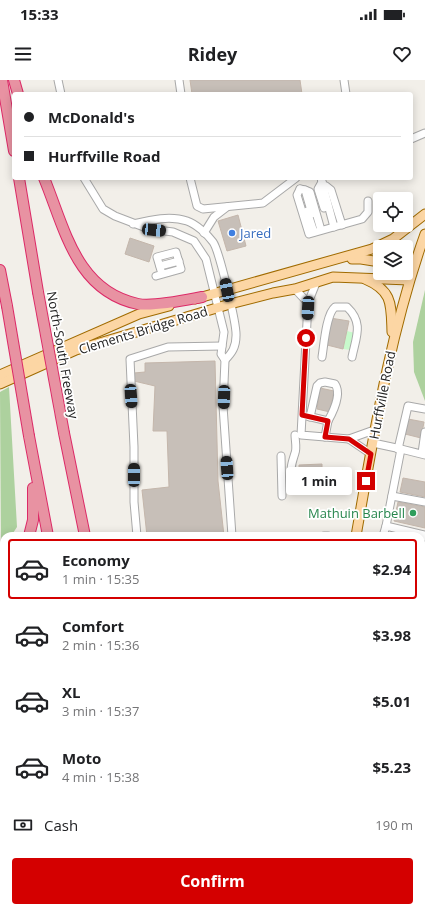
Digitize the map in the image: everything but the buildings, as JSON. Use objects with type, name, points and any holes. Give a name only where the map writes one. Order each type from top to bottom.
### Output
[{"type":"highway","points":[[2,80],[12,139]]},
{"type":"highway","points":[[14,80],[17,92]]},
{"type":"highway","name":"North-South Freeway","points":[[19,180],[38,292],[83,532]]},
{"type":"highway","points":[[45,180],[70,246],[80,266],[108,293],[139,304],[175,302],[202,297]]},
{"type":"highway","points":[[0,270],[28,436],[47,532]]},
{"type":"highway","points":[[28,436],[33,496],[33,520],[31,532]]},
{"type":"main road","name":"Clements Bridge Road","points":[[0,375],[139,314],[372,249],[393,239],[425,214]]},
{"type":"main road","points":[[413,268],[425,234]]},
{"type":"main road","name":"Clements Bridge Road","points":[[337,260],[361,259],[373,261]]},
{"type":"main road","name":"Clements Bridge Road","points":[[0,384],[76,350],[217,307],[295,289],[333,277],[373,278]]},
{"type":"main road","points":[[360,277],[377,284],[384,290],[391,303],[392,342]]},
{"type":"main road","name":"Hurffville Road","points":[[357,532],[374,430],[392,342],[409,280]]},
{"type":"lane","points":[[58,80],[61,92]]},
{"type":"lane","points":[[179,80],[181,92]]},
{"type":"lane","points":[[344,80],[346,92]]},
{"type":"lane","points":[[413,138],[425,132]]},
{"type":"lane","points":[[85,180],[103,209],[132,224],[149,229],[173,232],[194,241],[206,259],[224,332],[221,354],[225,360],[223,406],[232,532]]},
{"type":"lane","points":[[190,180],[197,206],[203,208],[263,203],[293,180]]},
{"type":"lane","points":[[297,180],[302,189],[310,192],[317,231]]},
{"type":"lane","points":[[323,182],[336,226]]},
{"type":"lane","points":[[302,189],[297,195],[309,234],[362,219],[368,212],[368,201]]},
{"type":"lane","points":[[204,233],[214,217],[227,207]]},
{"type":"lane","points":[[132,224],[170,218],[187,221],[204,233],[214,243],[223,267],[236,336],[233,352],[225,360]]},
{"type":"lane","points":[[176,252],[181,269],[159,275],[160,266],[157,257],[176,252]]},
{"type":"lane","points":[[316,283],[308,303],[301,435],[349,439],[374,430]]},
{"type":"lane","points":[[295,289],[308,303]]},
{"type":"lane","points":[[322,357],[331,310],[335,307],[347,307],[359,326],[352,357]]},
{"type":"lane","points":[[137,532],[134,502],[134,447],[130,359],[168,347],[222,346]]},
{"type":"lane","points":[[310,417],[317,386],[320,383],[335,384],[338,390],[333,412],[328,421],[325,437]]},
{"type":"lane","points":[[384,532],[408,406],[425,410]]},
{"type":"lane","points":[[302,415],[328,421]]},
{"type":"lane","points":[[372,442],[423,454],[425,432]]},
{"type":"lane","points":[[295,435],[292,475],[294,478],[336,480]]},
{"type":"lane","points":[[349,439],[371,454]]},
{"type":"lane","points":[[281,456],[282,496]]},
{"type":"lane","points":[[392,496],[425,502]]},
{"type":"lane","points":[[386,526],[411,532]]},
{"type":"lane","points":[[19,912],[34,912]]},
{"type":"green space","points":[[425,290],[425,401],[414,372],[413,342]]},
{"type":"green space","points":[[347,331],[355,333],[351,350],[343,349]]},
{"type":"green space","points":[[9,387],[17,527],[14,532],[1,532],[0,392]]},
{"type":"place","name":"Jared","points":[[232,233]]},
{"type":"place","name":"Mathuin Barbell","points":[[413,513]]},
{"type":"route","points":[[306,338],[302,415],[328,421],[325,437],[349,439],[371,454],[366,481]]}]
